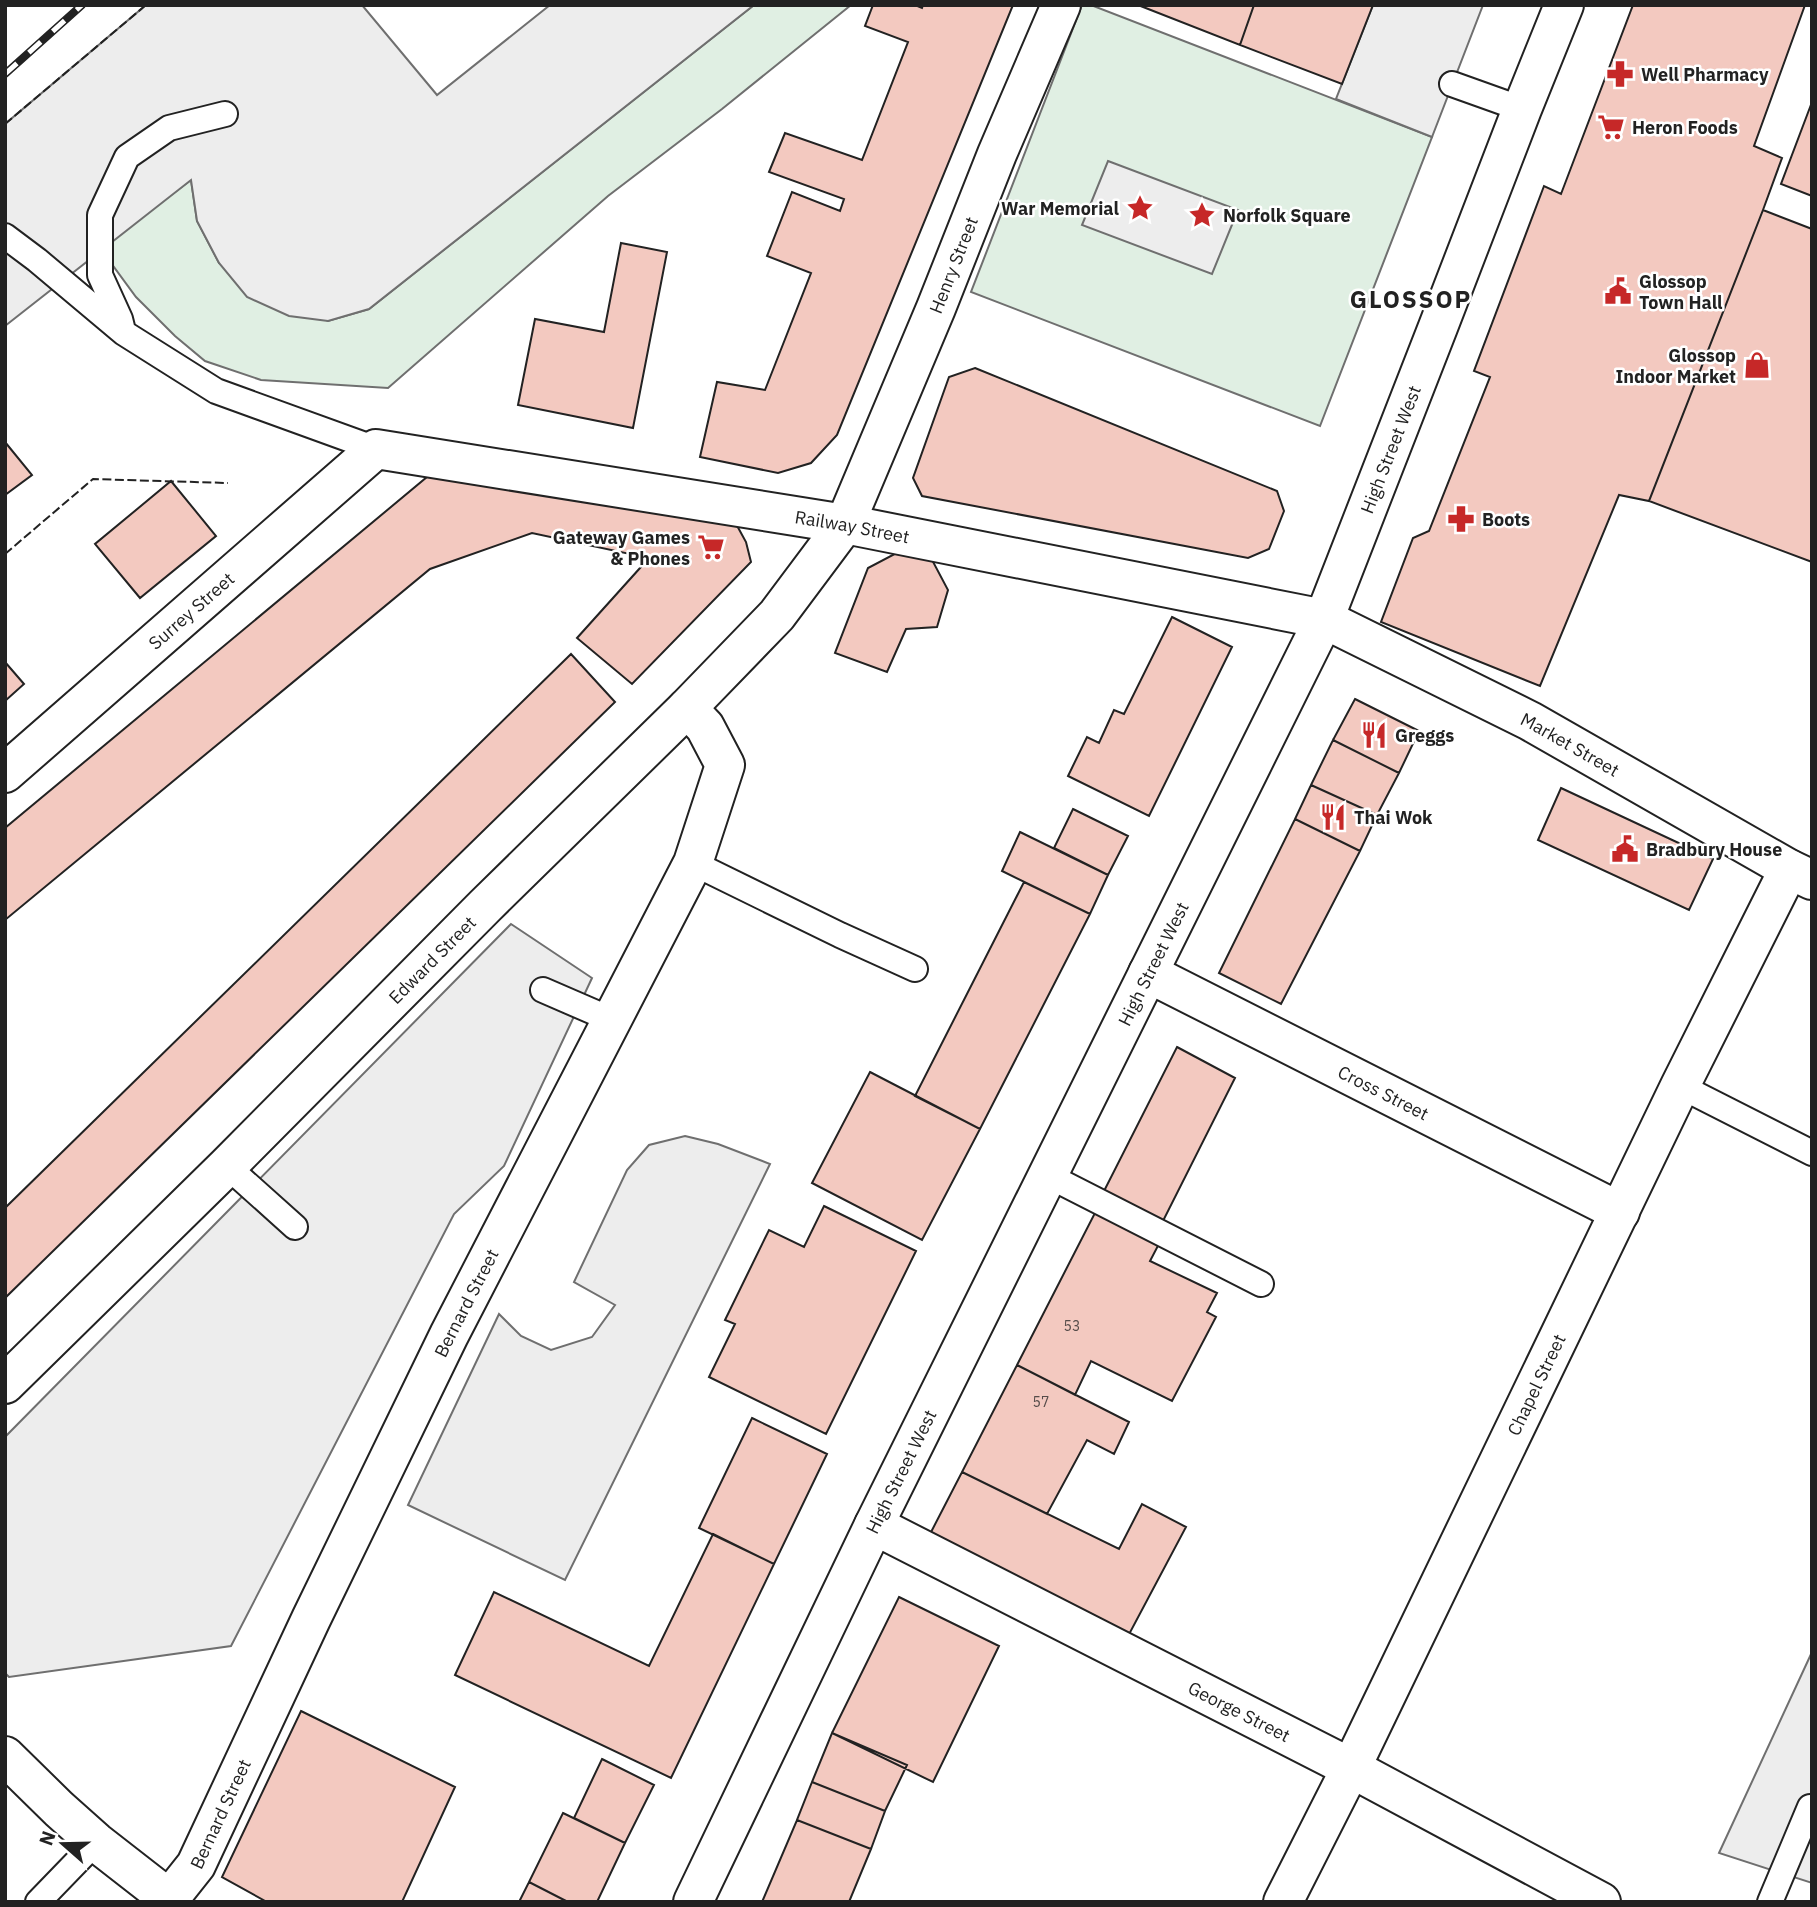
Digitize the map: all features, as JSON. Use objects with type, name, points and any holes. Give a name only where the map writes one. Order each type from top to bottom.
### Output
[{"type":"street","name":"Henry Street","points":[[845,524],[1060,5]]},
{"type":"street","name":"High Street West","points":[[693,1902],[874,1525],[1324,619],[1564,5]]},
{"type":"street","name":"Railway Street","points":[[376,449],[845,524],[1324,619]]},
{"type":"street","name":"Surrey Street","points":[[5,772],[376,449]]},
{"type":"street","name":"Edward Street","points":[[5,1384],[687,708],[777,615],[845,524]]},
{"type":"street","name":"Market Street","points":[[1324,619],[1530,721],[1800,874]]},
{"type":"street","name":"Bernard Street","points":[[171,1900],[196,1865],[311,1619],[449,1335],[692,863],[725,765],[705,727],[687,708]]},
{"type":"street","name":"Chapel Street","points":[[1283,1902],[1351,1768],[1680,1086],[1800,874]]},
{"type":"street","name":"Cross Street","points":[[1148,972],[1620,1212]]},
{"type":"street","name":"George Street","points":[[874,1525],[1351,1768],[1601,1902]]},
{"type":"street","points":[[5,1756],[96,1842],[171,1900]]},
{"type":"lane","points":[[1452,84],[1522,109]]},
{"type":"lane","points":[[124,333],[100,275],[100,215],[127,156],[169,128],[225,114]]},
{"type":"lane","points":[[5,236],[124,333],[216,391],[376,449]]},
{"type":"lane","points":[[692,863],[915,969]]},
{"type":"lane","points":[[542,990],[610,1019]]},
{"type":"lane","points":[[1680,1086],[1812,1153]]},
{"type":"lane","points":[[227,1166],[295,1227]]},
{"type":"lane","points":[[1047,1175],[1261,1284]]},
{"type":"lane","points":[[1770,1902],[1810,1807]]},
{"type":"lane","points":[[38,1902],[96,1842]]},
{"type":"green space","points":[[754,5],[851,5],[608,196],[388,388],[261,380],[205,361],[136,297],[100,248],[191,180],[197,221],[219,263],[328,321],[369,309]]},
{"type":"green space","name":"Norfolk Square","points":[[1082,5],[1091,5],[1432,137],[1320,426],[971,292]]},
{"type":"shaded area","points":[[146,5],[362,5],[437,95],[550,5],[754,5],[369,309],[328,321],[289,316],[247,297],[219,263],[197,221],[191,180],[5,326],[5,124]]},
{"type":"shaded area","points":[[1373,5],[1483,5],[1432,137],[1336,99]]},
{"type":"shaded area","points":[[1108,161],[1238,210],[1212,274],[1082,225]]},
{"type":"shaded area","points":[[511,924],[592,978],[504,1166],[454,1214],[231,1646],[9,1677],[5,1673],[5,1437]]},
{"type":"shaded area","points":[[685,1136],[718,1144],[770,1164],[565,1580],[408,1505],[499,1314],[521,1336],[551,1350],[592,1337],[615,1305],[574,1282],[627,1170],[649,1145]]},
{"type":"shaded area","points":[[1812,1652],[1812,1883],[1719,1853]]},
{"type":"building","points":[[873,5],[915,5],[922,8],[923,5],[1013,5],[837,435],[811,463],[778,473],[700,457],[717,382],[765,390],[811,273],[767,256],[792,192],[840,211],[844,199],[769,172],[785,133],[862,160],[908,42],[865,26]]},
{"type":"building","points":[[1138,5],[1254,5],[1240,45]]},
{"type":"building","points":[[1254,5],[1373,5],[1342,84],[1240,45]]},
{"type":"building","name":"Glossop Town Hall","points":[[1633,5],[1805,5],[1754,146],[1782,158],[1763,210],[1649,501],[1619,495],[1540,686],[1381,622],[1413,538],[1429,531],[1490,377],[1474,371],[1544,186],[1561,194]]},
{"type":"building","points":[[1812,102],[1812,196],[1781,184]]},
{"type":"building","name":"Glossop Indoor Market","points":[[1763,210],[1812,229],[1812,562],[1649,501]]},
{"type":"building","points":[[621,243],[667,252],[633,428],[518,405],[535,319],[604,332]]},
{"type":"building","points":[[975,368],[1277,491],[1284,511],[1269,549],[1248,558],[922,496],[913,478],[949,377]]},
{"type":"building","points":[[5,442],[32,475],[5,495]]},
{"type":"building","points":[[459,469],[735,522],[746,542],[751,562],[632,684],[577,638],[649,558],[532,533],[430,569],[5,920],[5,828],[427,477]]},
{"type":"building","points":[[171,481],[216,536],[140,598],[95,544]]},
{"type":"building","points":[[904,549],[930,556],[948,590],[937,627],[906,629],[887,672],[835,653],[868,568]]},
{"type":"building","points":[[1172,617],[1232,647],[1149,816],[1068,776],[1087,737],[1099,743],[1114,710],[1124,714]]},
{"type":"building","points":[[571,654],[615,702],[5,1298],[5,1208]]},
{"type":"building","points":[[5,662],[24,684],[5,701]]},
{"type":"building","points":[[1355,699],[1419,731],[1399,773],[1333,740]]},
{"type":"building","points":[[1333,740],[1399,773],[1377,815],[1311,785]]},
{"type":"building","points":[[1311,785],[1377,815],[1360,851],[1295,819]]},
{"type":"building","name":"Bradbury House","points":[[1561,788],[1713,859],[1689,910],[1538,840]]},
{"type":"building","points":[[1073,809],[1128,836],[1108,875],[1054,848]]},
{"type":"building","points":[[1295,819],[1360,851],[1281,1004],[1219,973]]},
{"type":"building","points":[[1020,832],[1108,875],[1090,914],[1002,871]]},
{"type":"building","points":[[1024,882],[1090,914],[980,1129],[915,1096]]},
{"type":"building","points":[[1177,1047],[1235,1078],[1163,1221],[1104,1191]]},
{"type":"building","points":[[870,1072],[980,1129],[922,1240],[812,1183]]},
{"type":"building","points":[[824,1206],[916,1251],[826,1434],[709,1377],[735,1324],[725,1320],[769,1230],[804,1247]]},
{"type":"building","points":[[1097,1209],[1161,1240],[1150,1261],[1217,1293],[1207,1312],[1216,1317],[1172,1401],[1091,1361],[1075,1395],[1017,1365]]},
{"type":"building","points":[[1017,1365],[1129,1422],[1114,1454],[1087,1440],[1047,1514],[962,1472]]},
{"type":"building","points":[[752,1418],[827,1454],[774,1564],[699,1528]]},
{"type":"building","points":[[962,1472],[1119,1549],[1142,1504],[1186,1527],[1126,1640],[929,1536]]},
{"type":"building","points":[[713,1534],[774,1564],[671,1778],[455,1675],[494,1592],[649,1666]]},
{"type":"building","points":[[899,1597],[999,1646],[933,1782],[832,1733]]},
{"type":"building","points":[[301,1711],[455,1787],[402,1902],[267,1902],[222,1877]]},
{"type":"building","points":[[832,1733],[907,1765],[885,1811],[812,1782]]},
{"type":"building","points":[[602,1759],[654,1785],[625,1843],[574,1818]]},
{"type":"building","points":[[812,1782],[885,1811],[871,1849],[797,1820]]},
{"type":"building","points":[[563,1813],[625,1843],[597,1902],[568,1902],[529,1882]]},
{"type":"building","points":[[797,1820],[871,1849],[849,1902],[762,1902]]},
{"type":"building","points":[[529,1882],[568,1902],[519,1902]]},
{"type":"railway","points":[[5,74],[82,5]]},
{"type":"fence","points":[[5,124],[146,5]]},
{"type":"fence","points":[[5,554],[93,479],[228,483]]},
{"type":"place","name":"Well Pharmacy","points":[[1620,74]]},
{"type":"place","name":"Heron Foods","points":[[1611,127]]},
{"type":"place","name":"War Memorial","points":[[1140,208]]},
{"type":"place","name":"Norfolk Square","points":[[1202,215]]},
{"type":"place","name":"Glossop Town Hall","points":[[1618,291]]},
{"type":"place","name":"Glossop Indoor Market","points":[[1757,365]]},
{"type":"place","name":"Boots","points":[[1461,519]]},
{"type":"place","name":"Gateway Games & Phones","points":[[711,547]]},
{"type":"place","name":"Greggs","points":[[1374,735]]},
{"type":"place","name":"Thai Wok","points":[[1333,817]]},
{"type":"place","name":"Bradbury House","points":[[1625,849]]},
{"type":"district","name":"GLOSSOP","points":[[1411,299]]}]
